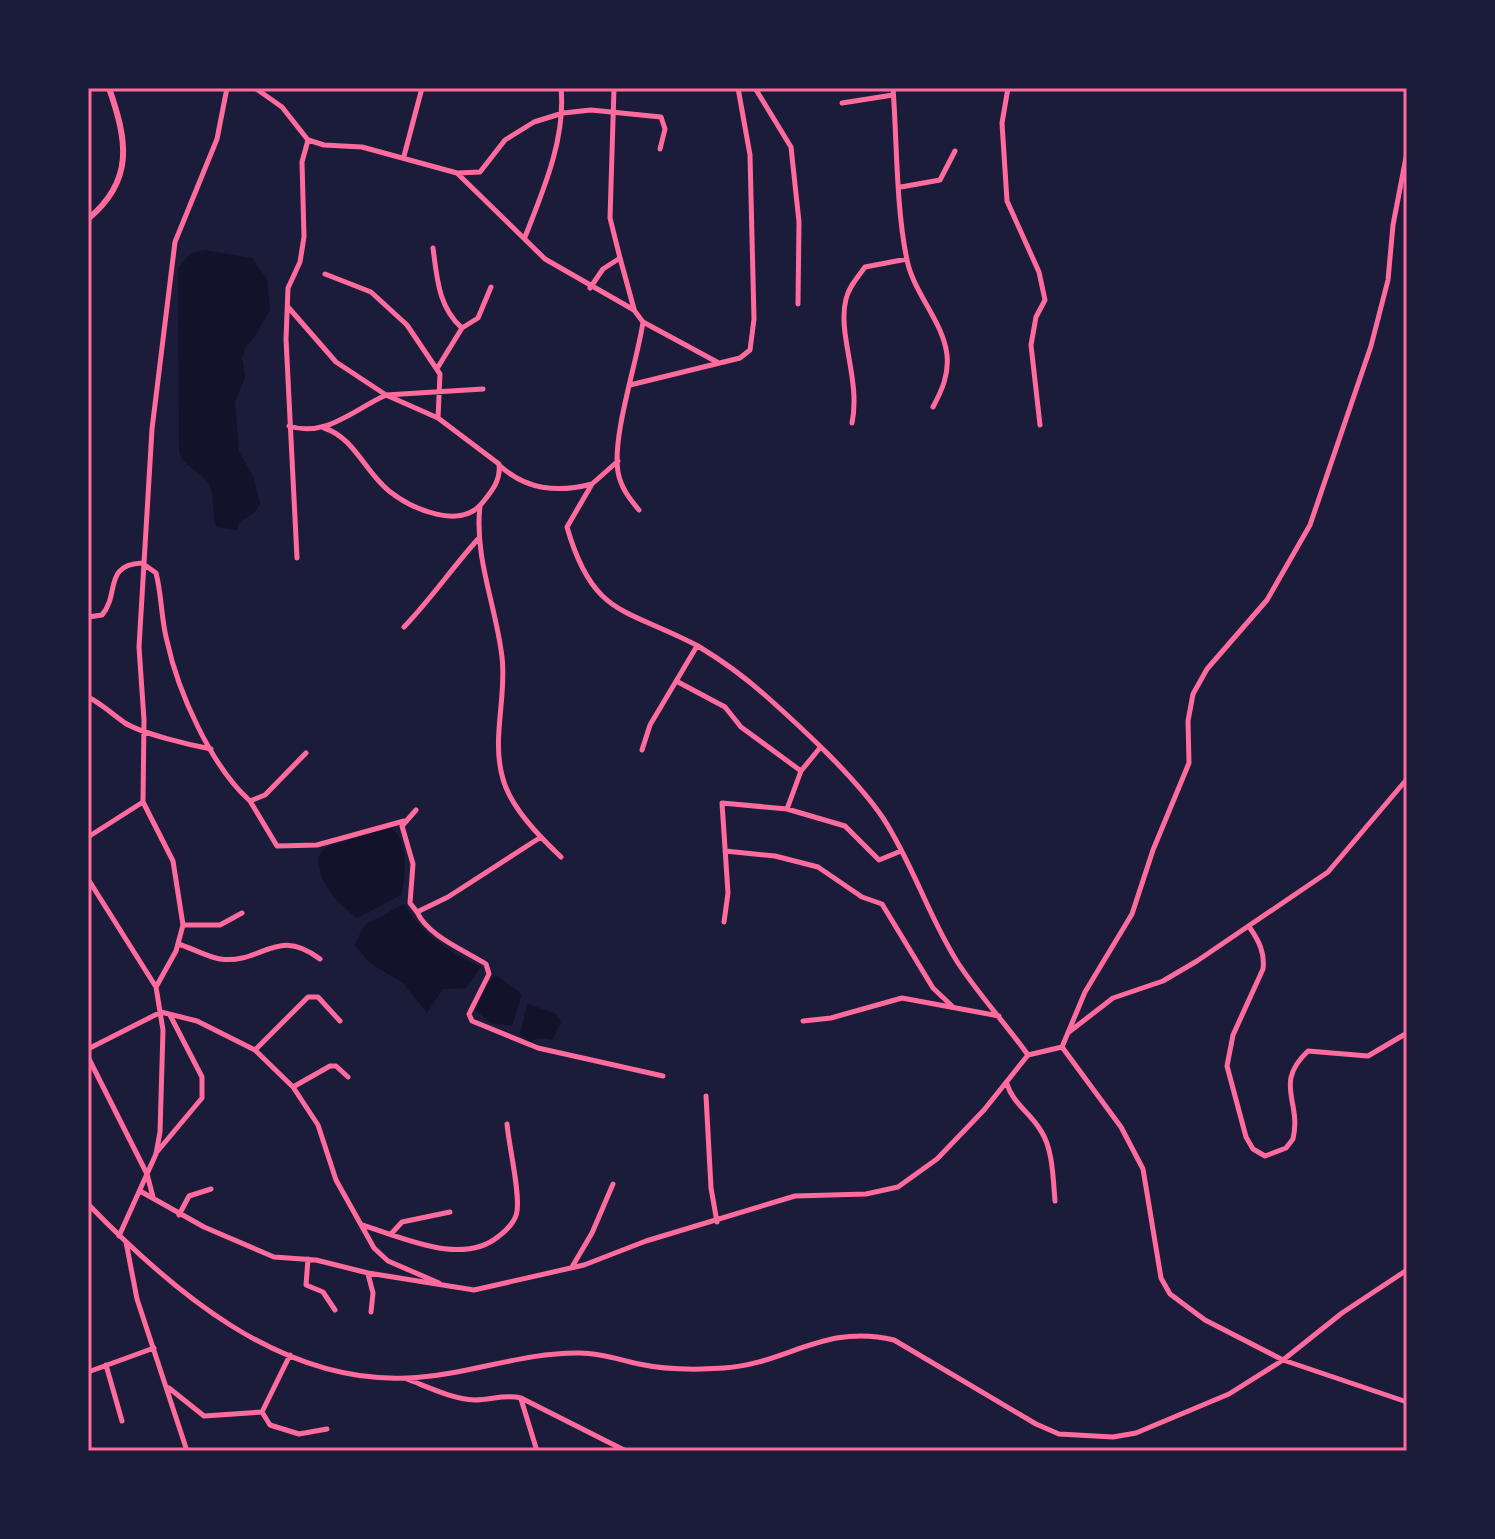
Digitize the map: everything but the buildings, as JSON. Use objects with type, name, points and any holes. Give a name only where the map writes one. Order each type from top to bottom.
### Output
[{"type":"street","points":[[88,219],[114,193],[126,153],[109,88]]},
{"type":"street","points":[[156,987],[178,944],[183,925],[173,861],[143,802],[144,729],[139,647],[152,429],[175,242],[217,139],[227,88]]},
{"type":"street","points":[[255,88],[282,107],[308,140],[404,156],[457,173],[480,172],[505,140],[534,122],[563,113],[661,117],[665,129],[660,149]]},
{"type":"street","points":[[404,156],[422,88]]},
{"type":"street","points":[[524,237],[558,142],[563,113],[561,88]]},
{"type":"street","points":[[614,88],[610,218],[634,310],[643,322],[718,362]]},
{"type":"street","points":[[629,386],[740,358],[750,350],[754,319],[750,155],[738,88]]},
{"type":"street","points":[[755,88],[791,147],[799,222],[798,304]]},
{"type":"street","points":[[1008,88],[1002,123],[1007,201],[1039,272],[1045,300],[1036,317],[1031,345],[1040,425]]},
{"type":"street","points":[[842,103],[893,92],[907,259],[919,296],[947,351],[948,370],[933,407]]},
{"type":"street","points":[[297,558],[289,426],[288,288],[300,262],[304,237],[302,162],[308,140]]},
{"type":"street","points":[[901,187],[940,180],[955,151]]},
{"type":"street","points":[[1062,1047],[1085,992],[1132,914],[1153,850],[1189,763],[1188,721],[1193,694],[1207,669],[1267,600],[1310,525],[1371,346],[1388,280],[1393,225],[1407,152]]},
{"type":"street","points":[[457,173],[545,259],[590,288],[634,310]]},
{"type":"street","points":[[433,248],[441,299],[451,318],[462,328]]},
{"type":"street","points":[[590,288],[603,269],[620,258]]},
{"type":"street","points":[[852,423],[856,404],[855,378],[845,301],[851,285],[865,267],[907,259]]},
{"type":"street","points":[[325,274],[371,292],[407,325],[437,368],[438,418]]},
{"type":"street","points":[[437,368],[462,328],[478,318],[491,287]]},
{"type":"street","points":[[288,306],[336,362],[386,395],[438,418],[523,484],[572,489],[592,484]]},
{"type":"street","points":[[639,510],[624,492],[618,461],[629,386],[643,322]]},
{"type":"street","points":[[289,426],[304,431],[324,428],[386,395],[483,389]]},
{"type":"street","points":[[324,428],[340,433],[388,490],[452,518],[480,506],[497,482],[499,464]]},
{"type":"street","points":[[618,461],[592,484],[567,527],[577,563],[608,603],[643,624],[697,646],[766,696],[854,780],[884,820],[958,963],[1028,1055]]},
{"type":"street","points":[[480,506],[478,539],[503,659],[499,754],[503,780],[541,837],[561,857]]},
{"type":"street","points":[[404,627],[437,593],[454,565],[478,539]]},
{"type":"street","points":[[88,617],[102,615],[107,609],[119,571],[128,564],[142,563],[156,573],[168,647],[181,687],[231,783],[250,801],[277,846],[317,845],[404,821],[416,810]]},
{"type":"street","points":[[642,750],[650,725],[697,646]]},
{"type":"street","points":[[678,682],[725,707],[741,727],[801,771]]},
{"type":"street","points":[[88,697],[107,706],[127,725],[183,744],[211,749]]},
{"type":"street","points":[[787,809],[801,771],[819,749]]},
{"type":"street","points":[[250,801],[265,795],[306,753]]},
{"type":"street","points":[[1068,1033],[1113,998],[1163,981],[1250,928],[1328,872],[1407,779]]},
{"type":"street","points":[[724,922],[728,893],[721,806],[725,800],[787,809],[845,826],[879,860],[901,851]]},
{"type":"street","points":[[88,837],[143,802]]},
{"type":"street","points":[[404,821],[402,826],[413,864],[410,903],[422,923],[486,964],[489,974],[469,1014],[472,1021],[538,1048],[663,1076]]},
{"type":"street","points":[[417,912],[448,897],[541,837]]},
{"type":"street","points":[[725,851],[775,856],[818,867],[862,897],[882,904],[933,988],[953,1007]]},
{"type":"street","points":[[88,880],[156,987],[161,1012],[164,1094],[156,1154]]},
{"type":"street","points":[[183,925],[220,925],[242,913]]},
{"type":"street","points":[[1250,928],[1259,940],[1263,969],[1233,1035],[1227,1066],[1246,1137],[1253,1149],[1265,1156],[1273,1154],[1293,1139],[1298,1119],[1289,1083],[1298,1061],[1308,1051],[1368,1056],[1407,1033]]},
{"type":"street","points":[[178,944],[218,959],[238,958],[274,945],[296,944],[320,959]]},
{"type":"street","points":[[255,1050],[308,997],[318,997],[340,1021]]},
{"type":"street","points":[[803,1021],[831,1018],[902,998],[1000,1016]]},
{"type":"street","points":[[88,1049],[161,1012],[197,1021],[255,1050],[293,1087],[318,1125],[336,1180],[380,1256],[444,1285]]},
{"type":"street","points":[[119,1236],[156,1154],[202,1098],[202,1077],[170,1014]]},
{"type":"street","points":[[140,1191],[179,1215],[274,1257],[308,1259],[368,1273],[474,1290],[572,1268],[646,1241],[795,1196],[866,1194],[898,1187],[937,1159],[1028,1055],[1062,1047]]},
{"type":"street","points":[[1062,1047],[1121,1127],[1143,1169],[1161,1278],[1170,1294],[1195,1314],[1283,1360],[1407,1402]]},
{"type":"street","points":[[88,1057],[147,1174],[154,1198]]},
{"type":"street","points":[[293,1087],[330,1066],[336,1066],[348,1077]]},
{"type":"street","points":[[1006,1083],[1013,1100],[1040,1128],[1046,1140],[1055,1201]]},
{"type":"street","points":[[706,1096],[711,1188],[717,1222]]},
{"type":"street","points":[[362,1224],[421,1244],[463,1249],[491,1243],[505,1231],[518,1211],[507,1124]]},
{"type":"street","points":[[572,1268],[592,1233],[613,1184]]},
{"type":"street","points":[[179,1215],[189,1196],[211,1189]]},
{"type":"street","points":[[88,1204],[119,1236],[204,1308],[290,1355],[326,1371],[406,1379],[442,1393],[475,1400],[510,1396],[521,1398],[626,1451]]},
{"type":"street","points":[[391,1234],[402,1222],[450,1212]]},
{"type":"street","points":[[126,1242],[129,1272],[187,1451]]},
{"type":"street","points":[[308,1259],[306,1285],[330,1298],[335,1310]]},
{"type":"street","points":[[406,1379],[511,1360],[581,1352],[671,1368],[728,1368],[816,1341],[869,1334],[894,1340],[1036,1424],[1059,1434],[1092,1438],[1136,1433],[1229,1394],[1283,1360],[1342,1313],[1407,1270]]},
{"type":"street","points":[[368,1273],[373,1293],[371,1312]]},
{"type":"street","points":[[88,1372],[154,1348]]},
{"type":"street","points":[[262,1412],[290,1355]]},
{"type":"street","points":[[106,1365],[122,1421]]},
{"type":"street","points":[[166,1385],[204,1416],[262,1412]]},
{"type":"street","points":[[521,1398],[537,1451]]},
{"type":"street","points":[[262,1412],[270,1425],[299,1434],[327,1429]]},
{"type":"shaded area","points":[[205,250],[252,258],[267,279],[270,309],[256,335],[246,346],[242,358],[245,378],[235,402],[239,452],[253,476],[260,504],[254,513],[239,522],[237,530],[216,527],[210,485],[179,453],[178,269],[190,254]]},
{"type":"shaded area","points":[[389,826],[400,840],[405,858],[401,895],[357,918],[330,892],[318,857],[326,847]]},
{"type":"shaded area","points":[[404,904],[419,925],[437,942],[481,967],[466,988],[443,989],[427,1013],[403,983],[370,963],[354,945],[365,925]]},
{"type":"shaded area","points":[[496,975],[522,994],[512,1026],[491,1023],[475,1010],[483,988]]},
{"type":"shaded area","points":[[527,1004],[555,1013],[561,1022],[552,1040],[538,1038],[530,1042],[520,1034]]}]
